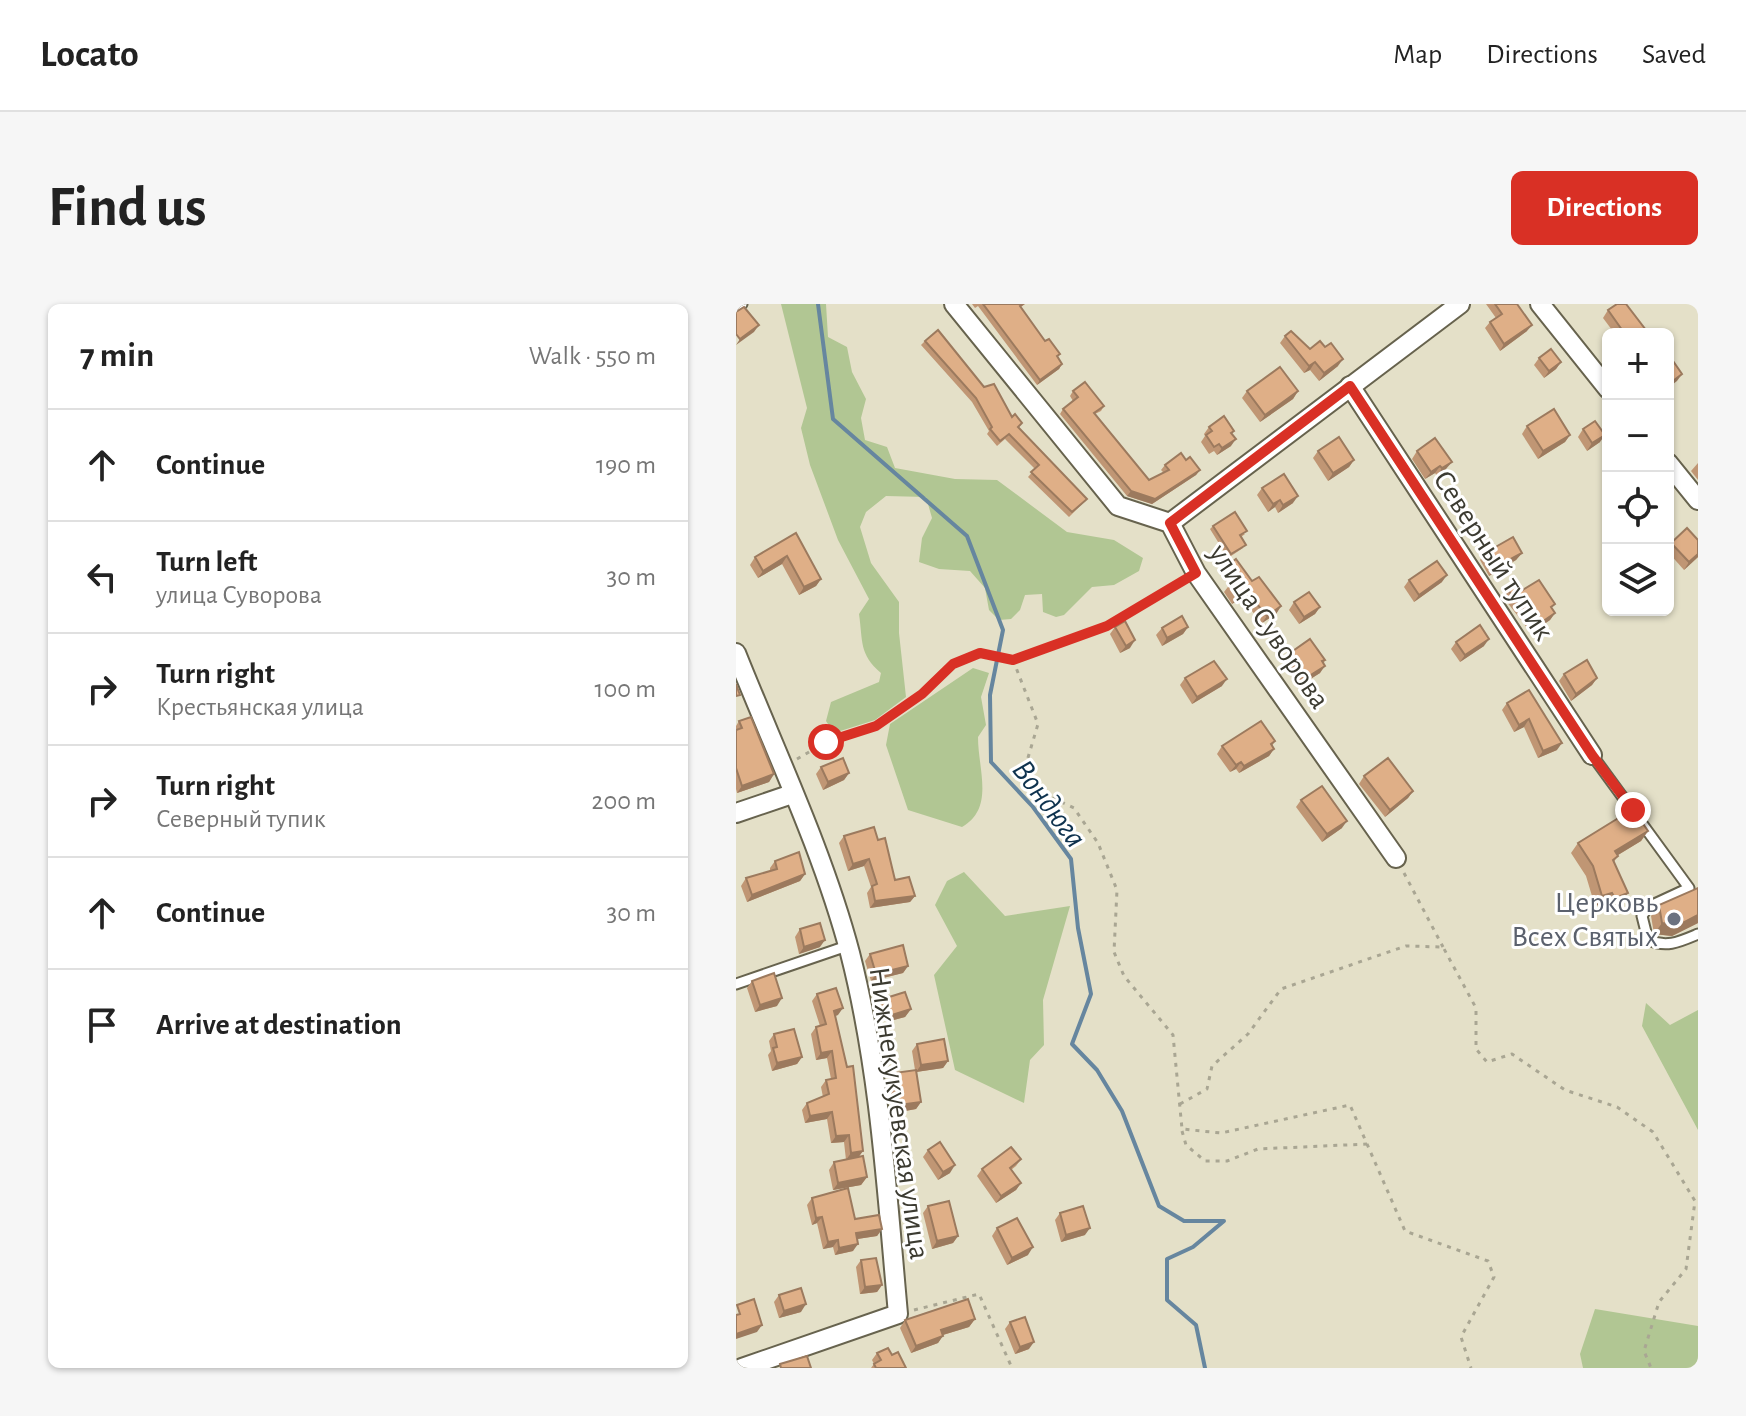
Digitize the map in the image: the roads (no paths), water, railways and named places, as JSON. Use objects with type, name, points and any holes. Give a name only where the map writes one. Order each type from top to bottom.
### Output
[{"type":"street","points":[[954,304],[1118,506],[1170,523],[1460,304]]},
{"type":"street","points":[[1540,304],[1602,382]]},
{"type":"street","name":"Северный тупик","points":[[1350,386],[1592,755]]},
{"type":"street","points":[[1674,470],[1698,500]]},
{"type":"street","name":"улица Суворова","points":[[1170,523],[1196,573],[1396,858]]},
{"type":"street","name":"Нижнекукуевская улица","points":[[736,653],[740,674],[818,854],[847,946],[865,1033],[885,1167],[898,1314],[742,1368]]},
{"type":"street","points":[[736,813],[792,794]]},
{"type":"lane","points":[[736,307],[742,304]]},
{"type":"lane","points":[[1592,755],[1689,888],[1648,907],[1642,916],[1648,940],[1661,945],[1674,944],[1698,934]]},
{"type":"lane","points":[[736,984],[847,946]]},
{"type":"waterway","name":"Вондюга","points":[[818,304],[833,419],[967,536],[1003,630],[990,695],[991,762],[1033,807],[1071,859],[1078,928],[1091,994],[1072,1044],[1097,1070],[1122,1111],[1159,1206],[1184,1221],[1224,1221],[1193,1247],[1167,1259],[1167,1300],[1196,1325],[1205,1368]]},
{"type":"place","name":"Церковь Всех Святых","points":[[1674,919]]}]
